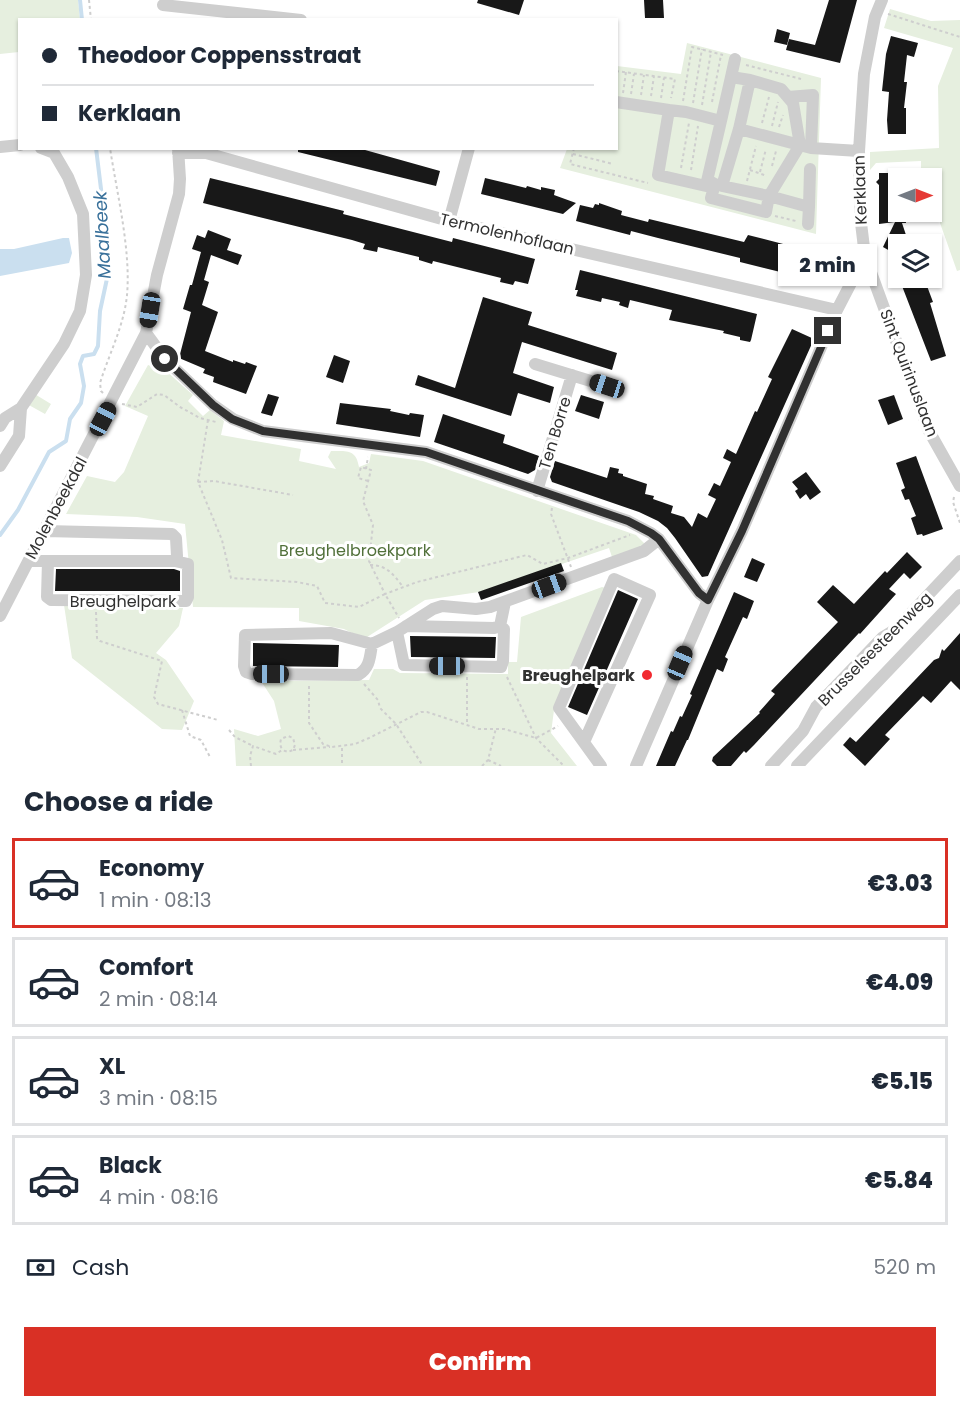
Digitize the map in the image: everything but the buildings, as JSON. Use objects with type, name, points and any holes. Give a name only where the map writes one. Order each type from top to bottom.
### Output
[{"type":"street","points":[[165,18],[163,3],[285,18]]},
{"type":"street","name":"Kerklaan","points":[[865,256],[861,222],[859,151],[864,74],[880,5]]},
{"type":"street","points":[[735,60],[731,77],[695,114],[658,175],[706,186],[715,184],[809,207]]},
{"type":"street","points":[[731,77],[750,80],[793,103],[809,147]]},
{"type":"street","points":[[750,80],[739,129],[711,198],[766,212],[769,196],[778,181],[809,147],[813,95],[782,97]]},
{"type":"street","points":[[620,97],[695,114]]},
{"type":"street","points":[[695,114],[715,184]]},
{"type":"street","points":[[739,129],[774,134],[809,147],[859,151]]},
{"type":"street","points":[[0,147],[18,145]]},
{"type":"street","points":[[0,426],[5,418],[21,408],[64,344],[80,310],[86,275],[83,214],[68,177],[54,153],[46,150]]},
{"type":"street","points":[[449,221],[468,150]]},
{"type":"street","name":"Molenbeekdal","points":[[0,616],[146,333],[157,275],[179,194],[178,151]]},
{"type":"street","name":"Termolenhoflaan","points":[[178,151],[206,153],[449,221],[837,310]]},
{"type":"street","points":[[808,224],[810,170]]},
{"type":"street","points":[[636,766],[708,600],[742,531],[837,310],[865,256]]},
{"type":"street","name":"Sint Quirinuslaan","points":[[865,256],[929,431],[957,481]]},
{"type":"street","points":[[146,333],[165,359],[213,405],[232,419],[263,431],[426,452],[628,521],[659,539],[699,593],[708,600]]},
{"type":"street","name":"Ten Borre","points":[[536,364],[607,386]]},
{"type":"street","name":"Ten Borre","points":[[537,490],[572,375]]},
{"type":"street","points":[[0,466],[20,436],[21,408]]},
{"type":"street","name":"Breughelpark","points":[[45,531],[172,534],[176,538],[175,561],[188,564],[188,597],[186,601],[51,600],[47,597],[48,561]]},
{"type":"street","points":[[372,644],[368,665],[360,674],[252,674],[246,672],[244,666],[245,635],[332,633],[372,644],[433,609],[442,606],[476,609],[505,602],[644,551],[659,539]]},
{"type":"street","points":[[29,561],[175,561]]},
{"type":"street","name":"Brusselsesteenweg","points":[[771,766],[803,731],[816,707],[883,637],[896,629],[960,561]]},
{"type":"street","points":[[584,742],[650,595],[614,579],[560,708],[568,720],[601,766]]},
{"type":"street","name":"Brusselsesteenweg","points":[[797,766],[960,595]]},
{"type":"street","points":[[500,626],[505,602]]},
{"type":"street","points":[[401,629],[494,628],[500,626]]},
{"type":"street","points":[[401,629],[404,665],[501,667],[504,629],[500,626]]},
{"type":"path","points":[[89,0],[91,18]]},
{"type":"path","points":[[880,5],[960,37]]},
{"type":"path","points":[[695,114],[692,47],[801,79]]},
{"type":"path","points":[[684,181],[702,50]]},
{"type":"path","points":[[684,181],[695,114],[711,52]]},
{"type":"path","points":[[695,114],[721,55]]},
{"type":"path","points":[[618,71],[675,79],[695,114]]},
{"type":"path","points":[[620,97],[626,72]]},
{"type":"path","points":[[631,94],[634,74]]},
{"type":"path","points":[[641,95],[644,75]]},
{"type":"path","points":[[651,96],[654,76]]},
{"type":"path","points":[[774,134],[787,76]]},
{"type":"path","points":[[661,98],[664,78]]},
{"type":"path","points":[[761,126],[769,94],[782,97]]},
{"type":"path","points":[[760,172],[783,113],[786,123]]},
{"type":"path","points":[[745,191],[757,143]]},
{"type":"path","points":[[110,150],[127,267],[127,294],[123,314],[100,383],[101,391],[113,400],[136,407],[157,394],[164,395],[180,407],[208,420],[224,424],[232,419]]},
{"type":"path","points":[[574,150],[570,164],[648,183],[650,174],[658,175]]},
{"type":"path","points":[[573,154],[613,164]]},
{"type":"path","points":[[750,170],[778,181]]},
{"type":"path","points":[[766,212],[808,224]]},
{"type":"path","points":[[208,420],[198,482],[222,540],[231,578],[297,582],[317,586],[325,603],[359,607],[417,582],[528,555],[543,564],[568,558],[645,530]]},
{"type":"path","points":[[368,481],[358,478],[361,468],[371,470],[363,501],[373,525],[369,561],[401,629]]},
{"type":"path","points":[[198,482],[214,481],[293,495]]},
{"type":"path","points":[[957,481],[953,502],[960,523]]},
{"type":"path","points":[[555,496],[550,513],[574,577]]},
{"type":"path","points":[[370,565],[379,565],[389,570],[403,588]]},
{"type":"path","points":[[96,600],[97,638],[100,641],[162,662],[153,697],[158,704],[218,720]]},
{"type":"path","points":[[467,667],[467,725]]},
{"type":"path","points":[[501,667],[536,738],[564,766]]},
{"type":"path","points":[[309,674],[309,723],[323,744],[332,747]]},
{"type":"path","points":[[360,674],[360,679],[378,700],[380,708],[396,724],[423,766]]},
{"type":"path","points":[[182,710],[190,736],[201,740],[210,757]]},
{"type":"path","points":[[282,750],[288,752],[342,747],[369,738],[421,712],[479,729],[496,728],[536,738]]},
{"type":"path","points":[[536,738],[568,720]]},
{"type":"path","points":[[482,766],[488,760],[496,728]]},
{"type":"path","points":[[229,730],[236,737],[253,746],[276,754],[282,750]]},
{"type":"path","points":[[282,750],[280,744],[282,739],[288,736],[293,738],[296,744],[293,750]]},
{"type":"path","points":[[250,766],[253,746]]},
{"type":"path","points":[[342,747],[342,766]]},
{"type":"path","points":[[488,760],[501,766]]},
{"type":"green space","points":[[0,0],[78,0],[80,18],[18,18],[18,52],[0,54]]},
{"type":"green space","points":[[890,9],[931,21],[960,20],[960,270],[957,271],[940,223],[942,222],[942,168],[921,168],[921,161],[876,163],[870,170],[870,152],[939,148],[938,86],[953,48],[884,28]]},
{"type":"green space","points":[[687,43],[821,78],[816,234],[560,168],[567,150],[618,150],[618,66],[681,74]]},
{"type":"green space","name":"Breughelbroekpark","points":[[148,365],[165,370],[193,395],[188,401],[203,416],[210,410],[224,421],[221,435],[301,449],[299,461],[336,469],[328,457],[331,451],[350,452],[356,457],[359,467],[369,463],[371,454],[423,461],[636,535],[647,546],[612,557],[609,548],[479,592],[425,600],[364,639],[344,629],[299,621],[299,608],[193,607],[185,524],[137,517],[66,514],[87,476],[115,482],[124,472],[148,416],[125,406]]},
{"type":"green space","points":[[33,393],[51,404],[45,414],[27,404]]},
{"type":"green space","points":[[602,587],[606,588],[554,710],[551,733],[577,766],[236,766],[234,729],[258,736],[281,729],[274,701],[261,681],[369,680],[374,669],[393,669],[400,673],[508,674],[508,662],[517,662],[521,617]]},
{"type":"green space","points":[[64,605],[183,608],[179,626],[156,653],[166,660],[194,701],[182,730],[162,729],[72,658]]},
{"type":"water","points":[[69,238],[72,253],[69,263],[0,276],[0,249],[14,249]]},
{"type":"waterway","name":"Maalbeek","points":[[80,0],[82,18]]},
{"type":"waterway","name":"Maalbeek","points":[[0,535],[18,510],[49,452],[66,441],[70,419],[81,403],[84,386],[80,364],[83,356],[94,354],[98,346],[100,311],[108,274],[107,238],[96,150]]},
{"type":"place","name":"Breughelpark","points":[[647,675]]},
{"type":"route","points":[[165,359],[213,405],[232,419],[263,431],[426,452],[628,521],[659,539],[699,593],[708,600],[742,531],[828,331]]}]
